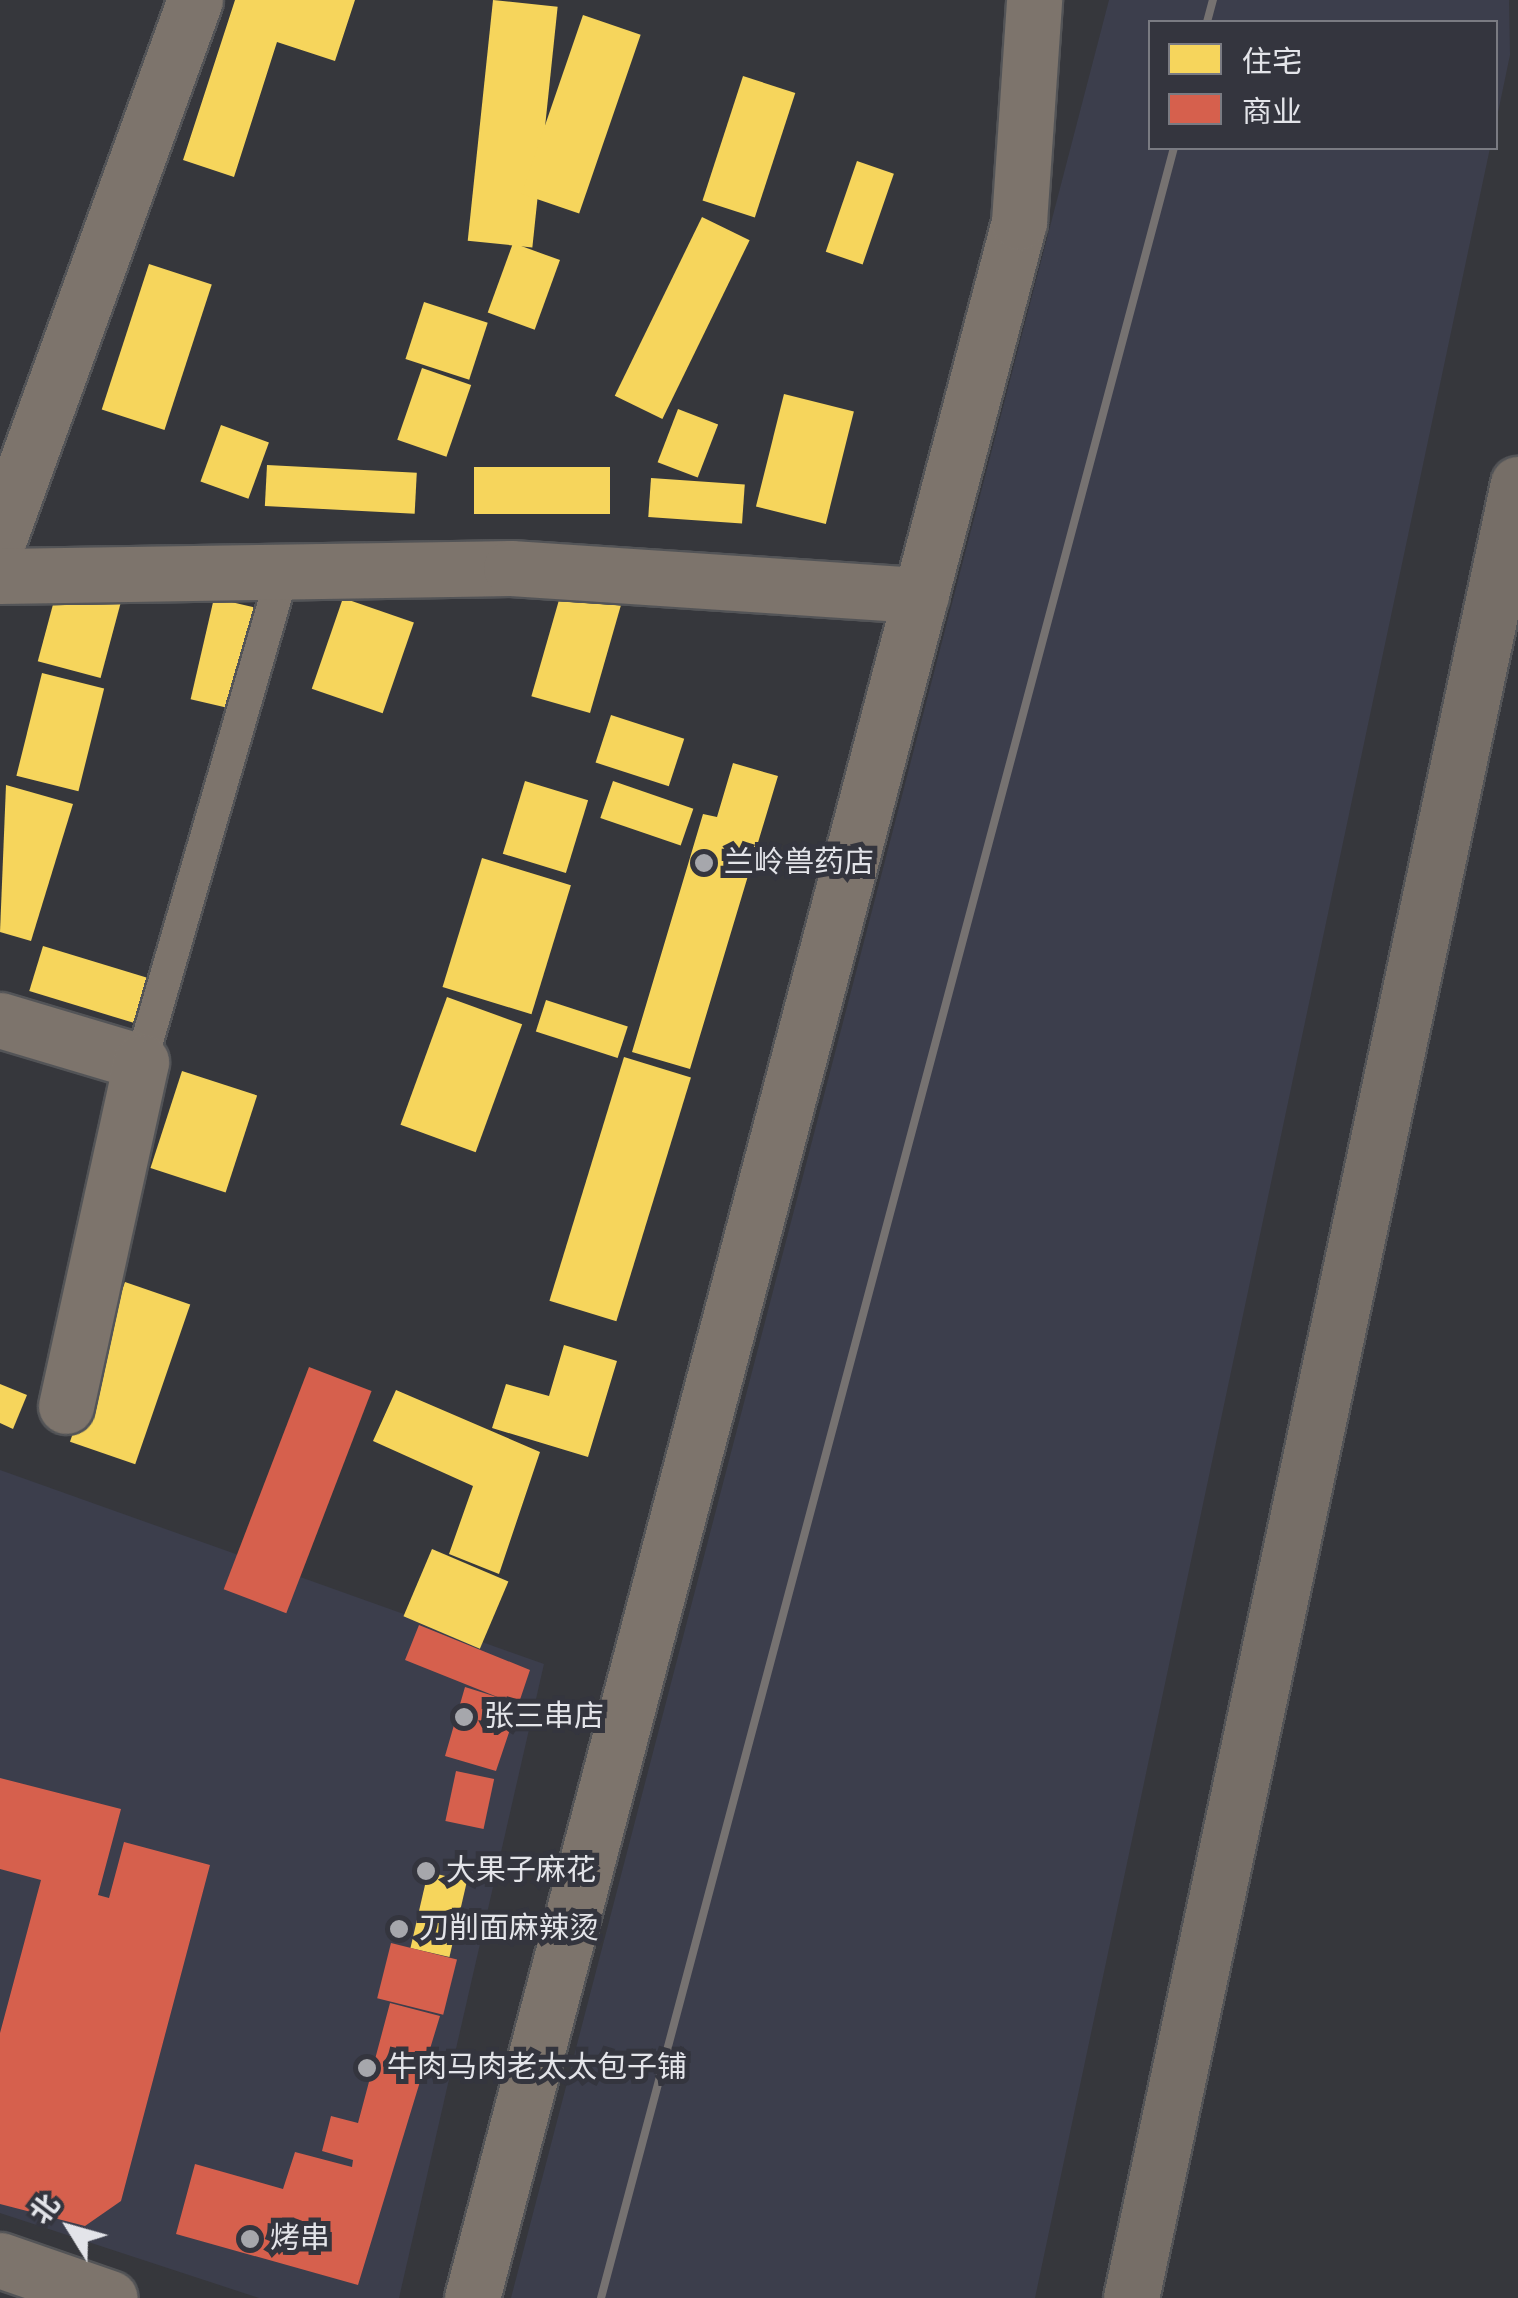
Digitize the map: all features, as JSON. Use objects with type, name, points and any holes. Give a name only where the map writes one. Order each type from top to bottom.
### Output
[{"type":"street","points":[[0,536],[196,0]]},
{"type":"street","points":[[472,2298],[1019,222],[1034,0]]},
{"type":"street","points":[[1131,2298],[1518,484]]},
{"type":"street","points":[[0,576],[510,568],[921,595]]},
{"type":"street","points":[[0,1020],[141,1062],[66,1406]]},
{"type":"street","points":[[0,2260],[110,2298]]},
{"type":"lane","points":[[141,1062],[284,572]]},
{"type":"shaded area","points":[[1109,0],[1509,0],[1510,55],[1498,112],[1498,20],[1148,20],[1148,150],[1490,150],[1035,2298],[511,2298]]},
{"type":"shaded area","points":[[0,1470],[544,1664],[399,2298],[259,2298],[0,2213]]},
{"type":"building: 住宅","points":[[235,0],[355,0],[335,61],[277,42],[234,177],[183,160]]},
{"type":"building: 住宅","points":[[493,0],[558,7],[532,247],[468,241]]},
{"type":"building: 住宅","points":[[583,15],[641,35],[579,214],[521,194]]},
{"type":"building: 住宅","points":[[743,76],[795,93],[755,218],[703,201]]},
{"type":"building: 住宅","points":[[857,161],[894,174],[863,264],[826,252]]},
{"type":"building: 住宅","points":[[702,217],[750,240],[662,419],[615,396]]},
{"type":"building: 住宅","points":[[513,243],[560,260],[535,330],[488,313]]},
{"type":"building: 住宅","points":[[149,264],[212,284],[164,430],[102,410]]},
{"type":"building: 住宅","points":[[424,302],[488,323],[469,380],[405,359]]},
{"type":"building: 住宅","points":[[422,368],[471,385],[446,457],[397,440]]},
{"type":"building: 住宅","points":[[784,394],[854,411],[826,524],[756,507]]},
{"type":"building: 住宅","points":[[678,409],[718,424],[698,478],[658,462]]},
{"type":"building: 住宅","points":[[221,425],[269,442],[248,499],[200,481]]},
{"type":"building: 住宅","points":[[267,465],[417,473],[415,514],[265,506]]},
{"type":"building: 住宅","points":[[474,467],[610,467],[610,514],[474,514]]},
{"type":"building: 住宅","points":[[651,478],[745,485],[742,523],[648,517]]},
{"type":"building: 住宅","points":[[565,579],[624,596],[590,713],[531,696]]},
{"type":"building: 住宅","points":[[59,582],[122,599],[101,678],[38,661]]},
{"type":"building: 住宅","points":[[214,598],[256,608],[233,709],[191,699]]},
{"type":"building: 住宅","points":[[343,598],[414,622],[383,713],[312,689]]},
{"type":"building: 住宅","points":[[42,673],[104,688],[78,791],[16,776]]},
{"type":"building: 住宅","points":[[611,715],[684,739],[669,786],[596,763]]},
{"type":"building: 住宅","points":[[733,763],[778,776],[690,1069],[632,1052],[703,814],[717,817]]},
{"type":"building: 住宅","points":[[525,781],[588,800],[566,873],[503,854]]},
{"type":"building: 住宅","points":[[613,781],[693,809],[681,846],[600,818]]},
{"type":"building: 住宅","points":[[6,785],[73,804],[31,941],[0,932]]},
{"type":"building: 住宅","points":[[482,858],[571,885],[531,1014],[443,987]]},
{"type":"building: 住宅","points":[[43,946],[147,978],[133,1023],[29,991]]},
{"type":"building: 住宅","points":[[447,997],[522,1024],[476,1152],[400,1125]]},
{"type":"building: 住宅","points":[[546,1000],[628,1027],[618,1058],[536,1031]]},
{"type":"building: 住宅","points":[[624,1057],[691,1077],[616,1321],[549,1301]]},
{"type":"building: 住宅","points":[[182,1071],[257,1095],[226,1192],[150,1168]]},
{"type":"building: 住宅","points":[[125,1282],[190,1304],[135,1464],[70,1442]]},
{"type":"building: 住宅","points":[[564,1345],[617,1361],[588,1457],[492,1428],[506,1384],[549,1396]]},
{"type":"building: 住宅","points":[[0,1384],[27,1395],[13,1429],[0,1423]]},
{"type":"building: 住宅","points":[[396,1390],[540,1452],[499,1574],[449,1554],[473,1486],[373,1441]]},
{"type":"building: 住宅","points":[[432,1549],[508,1581],[480,1649],[403,1616]]},
{"type":"building: 住宅","points":[[428,1872],[467,1881],[449,1957],[410,1948]]},
{"type":"building: 商业","points":[[309,1367],[372,1391],[286,1613],[224,1589]]},
{"type":"building: 商业","points":[[419,1625],[530,1670],[496,1771],[445,1756],[465,1687],[500,1698],[405,1660]]},
{"type":"building: 商业","points":[[456,1771],[494,1779],[484,1829],[445,1821]]},
{"type":"building: 商业","points":[[0,1778],[121,1809],[98,1895],[109,1898],[124,1842],[210,1865],[121,2201],[85,2226],[0,2204],[0,2033],[41,1880],[0,1869]]},
{"type":"building: 商业","points":[[391,1943],[457,1959],[443,2015],[377,1998]]},
{"type":"building: 商业","points":[[390,2003],[440,2016],[358,2285],[176,2234],[195,2164],[283,2189],[295,2152],[352,2167],[353,2160],[322,2151],[331,2116],[358,2123]]},
{"type":"railway","points":[[1208,20],[1213,0]]},
{"type":"railway","points":[[601,2298],[1173,150]]},
{"type":"place","name":"兰岭兽药店","points":[[704,863]]},
{"type":"place","name":"张三串店","points":[[464,1717]]},
{"type":"place","name":"大果子麻花","points":[[426,1871]]},
{"type":"place","name":"刀削面麻辣烫","points":[[399,1929]]},
{"type":"place","name":"牛肉马肉老太太包子铺","points":[[367,2068]]},
{"type":"place","name":"烤串","points":[[250,2239]]}]
